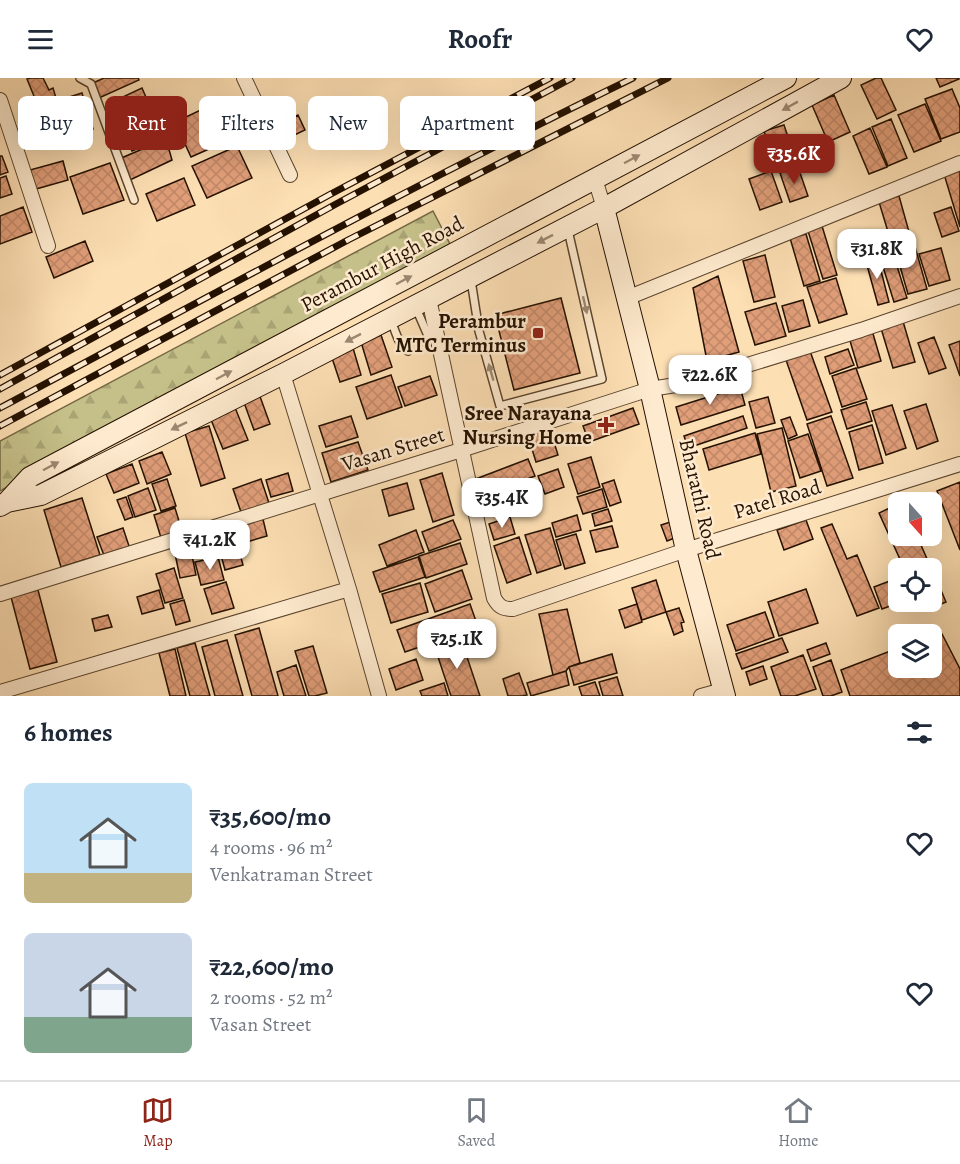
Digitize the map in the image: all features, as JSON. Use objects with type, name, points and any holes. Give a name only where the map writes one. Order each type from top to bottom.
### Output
[{"type":"main road","name":"Perambur High Road","points":[[3,504],[30,477],[786,78]]},
{"type":"main road","points":[[3,504],[41,495],[283,374],[604,208],[841,78]]},
{"type":"main road","name":"Bharathi Road","points":[[604,208],[650,389],[686,550],[724,693]]},
{"type":"street","points":[[244,78],[290,175]]},
{"type":"street","points":[[0,100],[48,246]]},
{"type":"street","points":[[627,298],[960,163]]},
{"type":"street","points":[[595,179],[604,208]]},
{"type":"street","name":"Vasan Street","points":[[0,594],[650,389],[689,383],[861,330],[960,296]]},
{"type":"street","points":[[422,302],[461,450]]},
{"type":"street","points":[[283,374],[349,589],[379,696]]},
{"type":"street","name":"Patel Road","points":[[461,450],[494,598],[499,606],[505,609],[513,609],[686,550],[960,464]]},
{"type":"street","points":[[0,692],[349,589]]},
{"type":"street","points":[[701,696],[724,693]]},
{"type":"lane","points":[[80,78],[91,84],[134,200]]},
{"type":"lane","points":[[471,277],[479,331],[500,406],[602,379],[567,227]]},
{"type":"lane","points":[[422,302],[429,338],[427,344]]},
{"type":"lane","points":[[390,319],[402,347],[408,351]]},
{"type":"green space","points":[[433,211],[450,244],[125,420],[0,491],[0,441]]},
{"type":"building","points":[[43,78],[49,90],[53,88],[55,96],[34,96],[27,79]]},
{"type":"building","points":[[104,78],[138,78],[139,80],[99,98],[93,83]]},
{"type":"building","points":[[881,78],[896,110],[877,119],[861,85]]},
{"type":"building","points":[[936,78],[959,78],[959,79],[940,87]]},
{"type":"building","points":[[142,88],[145,96],[125,96]]},
{"type":"building","points":[[952,89],[960,108],[960,132],[941,139],[925,99]]},
{"type":"building","points":[[834,95],[850,132],[828,142],[812,105]]},
{"type":"building","points":[[925,104],[941,141],[914,152],[898,115]]},
{"type":"building","points":[[199,111],[199,150],[207,150],[191,157],[187,148],[187,116]]},
{"type":"building","points":[[298,115],[305,130],[296,134],[296,116]]},
{"type":"building","points":[[891,119],[907,158],[888,166],[872,127]]},
{"type":"building","points":[[784,125],[797,164],[777,170],[764,131]]},
{"type":"building","points":[[870,128],[887,167],[869,174],[853,136]]},
{"type":"building","points":[[140,150],[169,150],[172,160],[130,180],[119,159]]},
{"type":"building","points":[[228,150],[239,150],[252,178],[207,198],[192,166]]},
{"type":"building","points":[[0,156],[8,172],[0,175]]},
{"type":"building","points":[[63,161],[68,180],[36,189],[30,170]]},
{"type":"building","points":[[110,163],[124,200],[83,214],[70,177]]},
{"type":"building","points":[[798,167],[808,196],[790,202],[780,173]]},
{"type":"building","points":[[960,169],[960,227],[944,174]]},
{"type":"building","points":[[771,171],[782,202],[760,210],[749,179]]},
{"type":"building","points":[[6,176],[12,194],[0,198],[0,178]]},
{"type":"building","points":[[184,178],[195,205],[157,221],[146,194]]},
{"type":"building","points":[[899,196],[911,239],[892,245],[879,202]]},
{"type":"building","points":[[23,207],[32,232],[0,244],[0,216]]},
{"type":"building","points":[[951,207],[959,231],[942,237],[934,213]]},
{"type":"building","points":[[822,226],[837,275],[823,279],[808,231]]},
{"type":"building","points":[[806,234],[820,281],[804,286],[790,238]]},
{"type":"building","points":[[85,241],[93,261],[54,278],[46,257]]},
{"type":"building","points":[[914,243],[927,289],[908,294],[895,249]]},
{"type":"building","points":[[941,248],[950,280],[929,286],[919,254]]},
{"type":"building","points":[[892,250],[907,298],[894,302],[879,254]]},
{"type":"building","points":[[765,255],[775,297],[754,302],[743,261]]},
{"type":"building","points":[[877,255],[889,302],[878,305],[865,258]]},
{"type":"building","points":[[718,276],[739,352],[707,361],[693,288]]},
{"type":"building","points":[[836,278],[847,314],[819,323],[807,287]]},
{"type":"building","points":[[561,298],[580,373],[514,390],[495,315]]},
{"type":"building","points":[[803,300],[810,326],[789,332],[782,306]]},
{"type":"building","points":[[776,303],[786,336],[755,345],[745,312]]},
{"type":"building","points":[[902,318],[915,362],[893,368],[880,325]]},
{"type":"building","points":[[871,327],[881,361],[858,368],[848,334]]},
{"type":"building","points":[[381,335],[392,367],[371,375],[361,342]]},
{"type":"building","points":[[934,337],[946,368],[929,374],[918,343]]},
{"type":"building","points":[[960,341],[960,376],[949,345]]},
{"type":"building","points":[[353,348],[361,375],[340,382],[331,355]]},
{"type":"building","points":[[848,349],[854,365],[830,374],[825,357]]},
{"type":"building","points":[[810,351],[832,412],[807,420],[786,360]]},
{"type":"building","points":[[856,368],[867,399],[842,407],[832,376]]},
{"type":"building","points":[[391,375],[402,407],[367,419],[356,387]]},
{"type":"building","points":[[430,376],[437,395],[405,406],[398,387]]},
{"type":"building","points":[[740,387],[745,405],[681,425],[676,407]]},
{"type":"building","points":[[258,391],[270,424],[254,430],[242,397]]},
{"type":"building","points":[[768,397],[775,423],[756,428],[749,402]]},
{"type":"building","points":[[866,402],[872,421],[847,429],[841,410]]},
{"type":"building","points":[[926,404],[938,441],[917,449],[904,411]]},
{"type":"building","points":[[234,405],[248,440],[223,449],[209,415]]},
{"type":"building","points":[[892,405],[906,448],[886,455],[872,411]]},
{"type":"building","points":[[633,408],[639,424],[589,442],[583,426]]},
{"type":"building","points":[[351,416],[358,437],[326,447],[319,426]]},
{"type":"building","points":[[743,416],[747,428],[688,448],[684,436]]},
{"type":"building","points":[[831,416],[853,478],[827,486],[807,424]]},
{"type":"building","points":[[790,417],[797,435],[788,439],[781,420]]},
{"type":"building","points":[[872,425],[883,463],[859,470],[849,432]]},
{"type":"building","points":[[209,426],[225,478],[201,486],[185,433]]},
{"type":"building","points":[[549,426],[558,455],[536,462],[527,433]]},
{"type":"building","points":[[782,428],[796,486],[771,492],[757,434]]},
{"type":"building","points":[[755,433],[761,454],[709,470],[703,449]]},
{"type":"building","points":[[808,434],[821,471],[800,478],[788,441]]},
{"type":"building","points":[[358,442],[368,470],[331,482],[322,453]]},
{"type":"building","points":[[162,452],[171,474],[147,484],[139,461]]},
{"type":"building","points":[[591,457],[600,487],[578,494],[568,464]]},
{"type":"building","points":[[528,459],[535,476],[479,497],[473,480]]},
{"type":"building","points":[[132,464],[139,483],[114,493],[106,474]]},
{"type":"building","points":[[558,469],[564,487],[545,494],[538,476]]},
{"type":"building","points":[[288,473],[293,491],[271,497],[266,480]]},
{"type":"building","points":[[442,473],[454,515],[433,522],[420,480]]},
{"type":"building","points":[[167,479],[176,506],[161,511],[152,484]]},
{"type":"building","points":[[261,479],[269,503],[241,512],[233,489]]},
{"type":"building","points":[[614,480],[621,502],[610,506],[602,484]]},
{"type":"building","points":[[960,482],[960,550],[942,504],[942,492],[937,491]]},
{"type":"building","points":[[407,483],[414,509],[389,516],[382,490]]},
{"type":"building","points":[[148,488],[156,510],[135,517],[128,496]]},
{"type":"building","points":[[602,489],[607,507],[583,514],[577,497]]},
{"type":"building","points":[[509,491],[514,506],[495,514],[489,499]]},
{"type":"building","points":[[126,497],[133,517],[125,520],[117,500]]},
{"type":"building","points":[[82,498],[100,555],[61,567],[44,510]]},
{"type":"building","points":[[175,508],[183,534],[162,541],[154,515]]},
{"type":"building","points":[[608,509],[612,521],[595,526],[592,514]]},
{"type":"building","points":[[888,509],[888,533],[879,513]]},
{"type":"building","points":[[262,515],[267,536],[243,543],[237,522]]},
{"type":"building","points":[[577,515],[581,530],[556,537],[552,523]]},
{"type":"building","points":[[510,517],[515,534],[494,540],[489,524]]},
{"type":"building","points":[[453,520],[461,539],[429,551],[422,532]]},
{"type":"building","points":[[677,520],[682,535],[667,541],[661,525]]},
{"type":"building","points":[[806,520],[813,539],[784,550],[777,530]]},
{"type":"building","points":[[232,524],[243,565],[225,570],[214,529]]},
{"type":"building","points":[[832,524],[847,559],[857,555],[879,608],[857,616],[821,528]]},
{"type":"building","points":[[612,526],[618,547],[596,552],[590,531]]},
{"type":"building","points":[[123,528],[130,549],[105,558],[97,537]]},
{"type":"building","points":[[550,528],[561,565],[537,573],[525,535]]},
{"type":"building","points":[[416,530],[424,552],[387,566],[379,545]]},
{"type":"building","points":[[576,534],[585,563],[565,569],[556,540]]},
{"type":"building","points":[[519,537],[531,574],[507,583],[494,546]]},
{"type":"building","points":[[189,541],[196,575],[180,578],[173,544]]},
{"type":"building","points":[[460,543],[467,564],[426,578],[419,556]]},
{"type":"building","points":[[894,546],[921,546],[927,558],[899,558]]},
{"type":"building","points":[[218,557],[224,580],[201,585],[195,562]]},
{"type":"building","points":[[418,557],[425,577],[380,592],[373,572]]},
{"type":"building","points":[[174,568],[183,598],[165,603],[156,574]]},
{"type":"building","points":[[462,570],[472,599],[435,612],[425,584]]},
{"type":"building","points":[[656,580],[666,612],[642,620],[632,588]]},
{"type":"building","points":[[226,582],[234,608],[212,614],[204,589]]},
{"type":"building","points":[[888,582],[888,607],[882,609],[874,587]]},
{"type":"building","points":[[420,583],[428,612],[391,623],[382,594]]},
{"type":"building","points":[[806,589],[818,623],[779,636],[768,602]]},
{"type":"building","points":[[38,590],[57,662],[30,669],[11,597]]},
{"type":"building","points":[[159,590],[164,608],[142,614],[137,597]]},
{"type":"building","points":[[184,600],[190,621],[176,625],[170,604]]},
{"type":"building","points":[[470,604],[478,627],[405,652],[397,630]]},
{"type":"building","points":[[637,604],[642,622],[625,628],[619,610]]},
{"type":"building","points":[[679,608],[684,622],[681,623],[683,631],[674,635],[666,612]]},
{"type":"building","points":[[567,609],[580,663],[553,675],[539,614]]},
{"type":"building","points":[[765,612],[774,637],[736,651],[727,625]]},
{"type":"building","points":[[108,615],[112,627],[95,631],[92,619]]},
{"type":"building","points":[[259,628],[278,696],[252,696],[235,635]]},
{"type":"building","points":[[942,634],[960,669],[960,696],[850,696],[841,670],[888,652],[888,678],[942,678]]},
{"type":"building","points":[[782,638],[788,652],[742,669],[736,654]]},
{"type":"building","points":[[461,639],[480,696],[451,696],[435,648]]},
{"type":"building","points":[[227,640],[243,696],[215,696],[202,647]]},
{"type":"building","points":[[195,643],[210,696],[190,696],[177,648]]},
{"type":"building","points":[[826,643],[830,654],[811,661],[807,650]]},
{"type":"building","points":[[313,646],[327,693],[309,696],[295,651]]},
{"type":"building","points":[[175,649],[186,696],[170,696],[159,653]]},
{"type":"building","points":[[612,654],[617,673],[574,685],[569,667]]},
{"type":"building","points":[[803,655],[816,689],[795,696],[781,696],[771,667]]},
{"type":"building","points":[[416,659],[423,680],[396,690],[389,669]]},
{"type":"building","points":[[831,660],[842,692],[823,696],[813,667]]},
{"type":"building","points":[[296,665],[306,696],[284,696],[277,672]]},
{"type":"building","points":[[763,666],[767,679],[750,685],[746,672]]},
{"type":"building","points":[[566,671],[569,685],[531,696],[527,683]]},
{"type":"building","points":[[519,673],[527,695],[508,696],[503,679]]},
{"type":"building","points":[[617,677],[623,696],[603,696],[599,682]]},
{"type":"building","points":[[595,682],[600,696],[582,696],[579,687]]},
{"type":"building","points":[[444,683],[448,696],[422,696],[420,691]]},
{"type":"railway","points":[[0,375],[329,195],[550,78]]},
{"type":"railway","points":[[0,389],[336,204],[572,78]]},
{"type":"railway","points":[[0,408],[394,199],[633,78]]},
{"type":"railway","points":[[0,426],[348,240],[668,78]]},
{"type":"place","name":"Perambur MTC Terminus","points":[[538,333]]},
{"type":"place","name":"Sree Narayana Nursing Home","points":[[606,425]]}]
